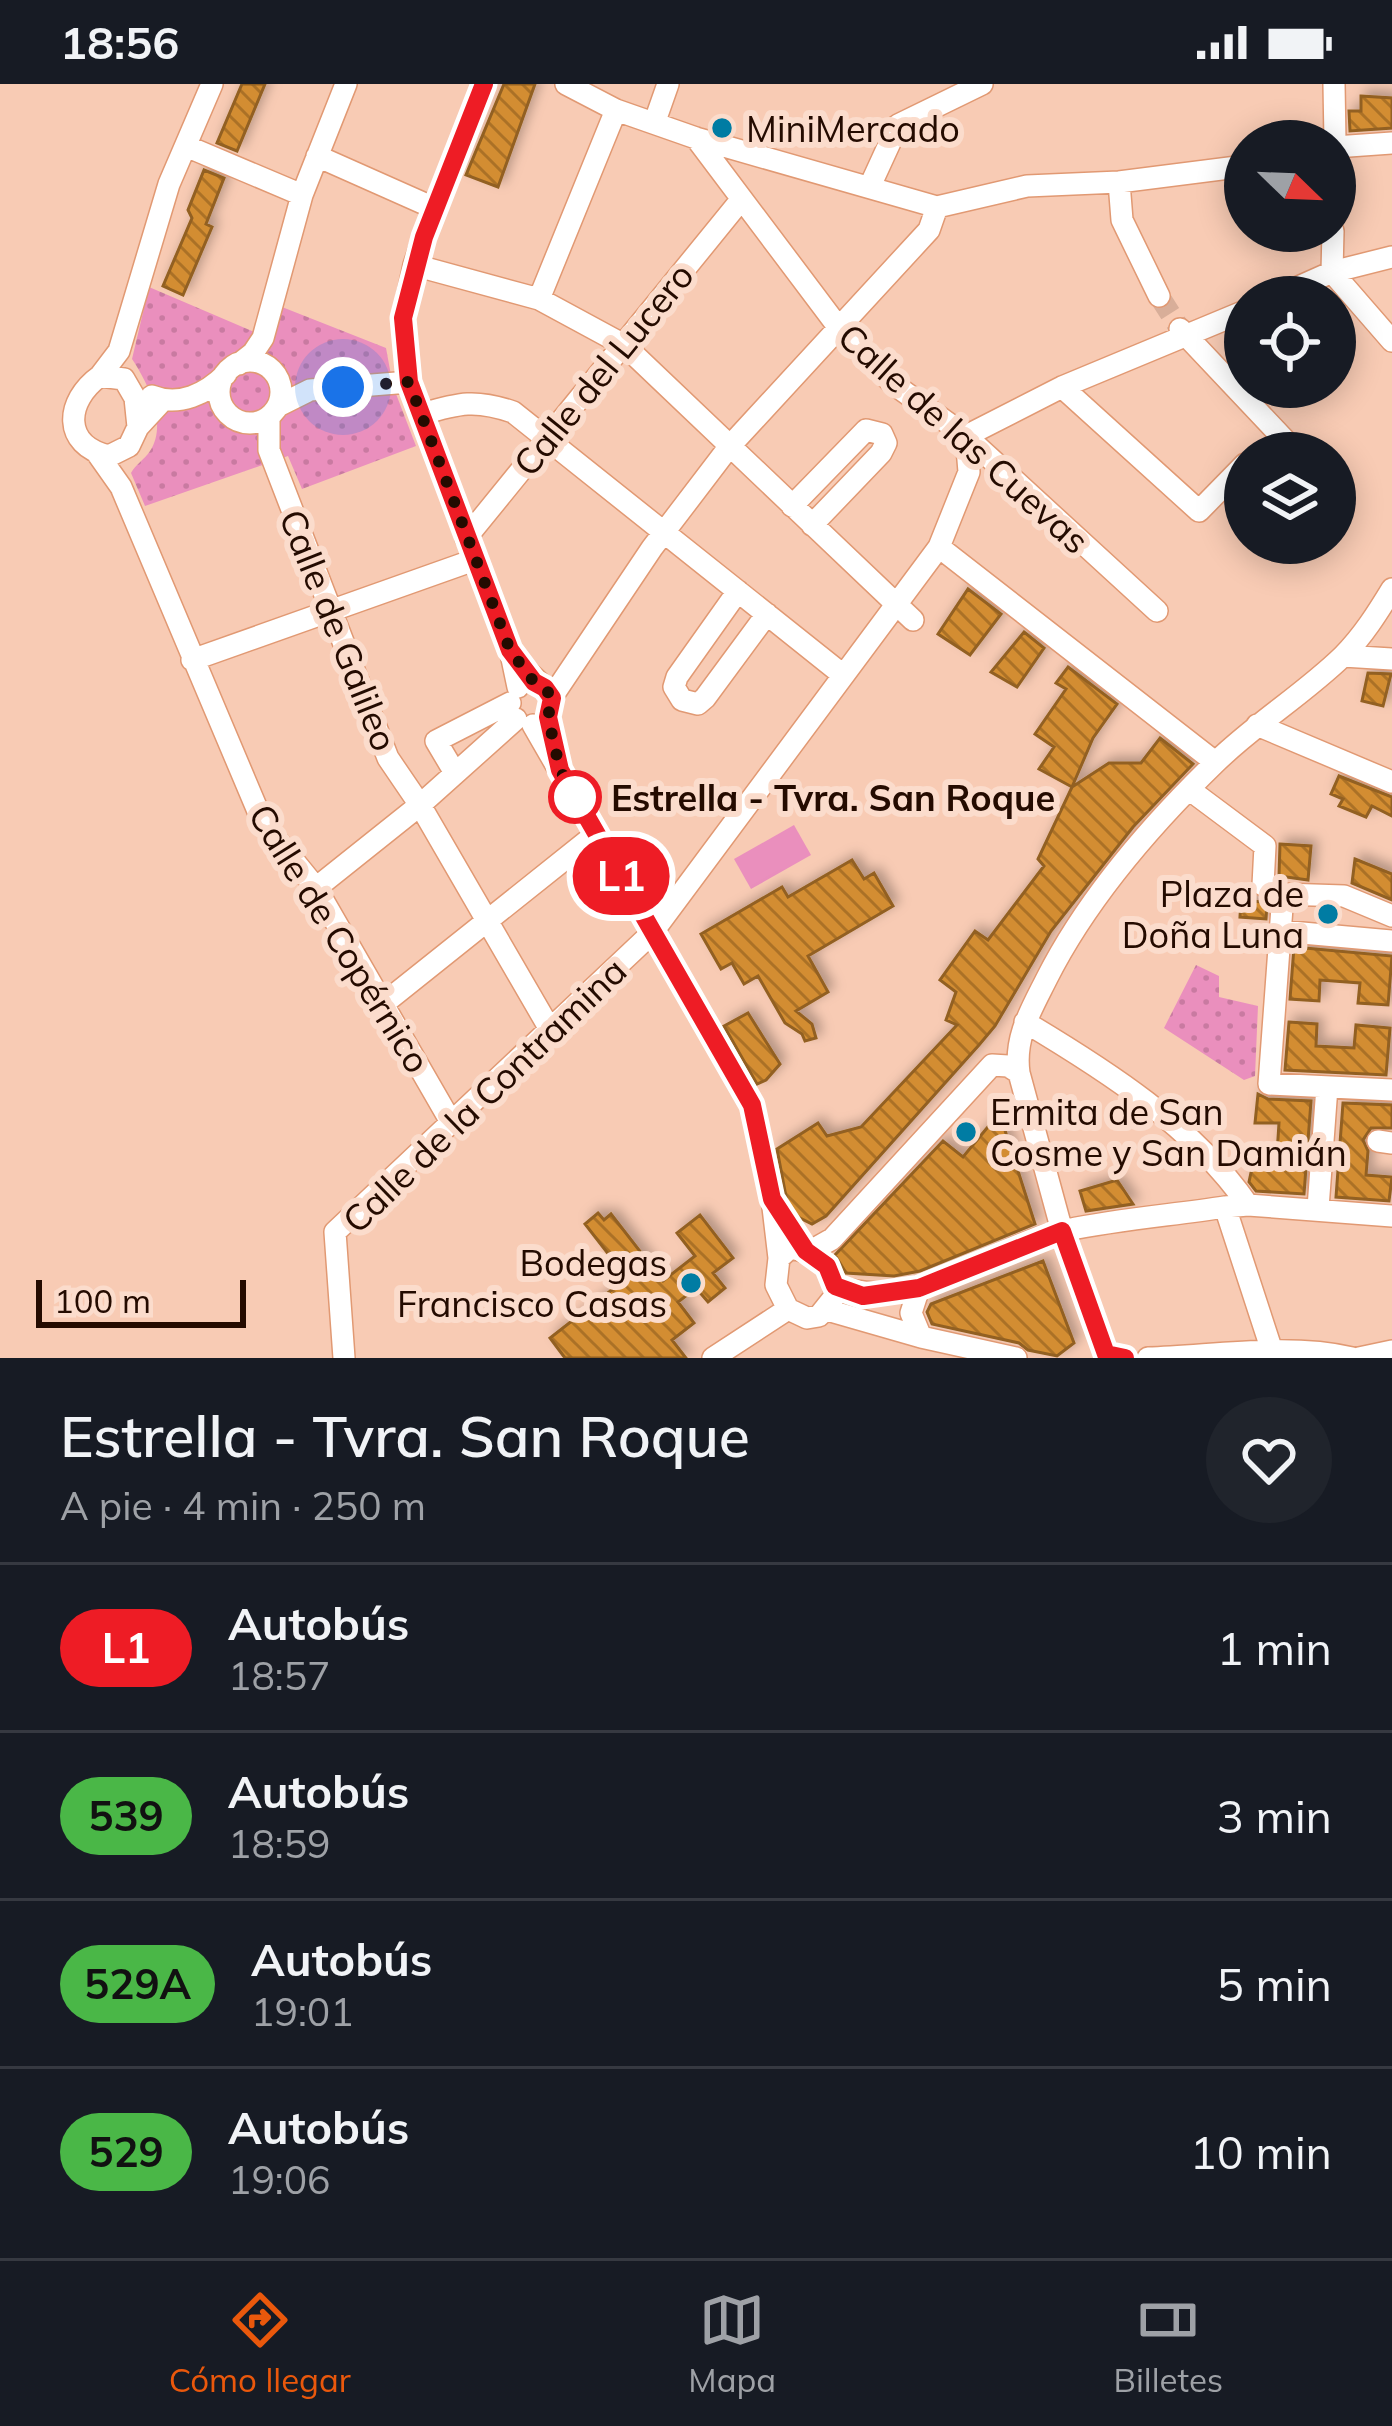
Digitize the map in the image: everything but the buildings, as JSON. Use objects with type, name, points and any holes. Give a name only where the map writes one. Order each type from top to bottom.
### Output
[{"type":"street","points":[[164,400],[118,455],[97,453],[80,438],[73,413],[78,396],[119,351],[169,184],[212,84]]},
{"type":"street","points":[[100,376],[164,400],[197,396],[253,353],[263,338],[302,195],[346,84]]},
{"type":"street","points":[[484,84],[414,266],[403,318],[409,382],[470,549],[560,770],[752,1105],[772,1199],[779,1258],[776,1285],[788,1309],[806,1318],[819,1316],[835,1296],[827,1266],[808,1251],[772,1199]]},
{"type":"street","points":[[566,84],[616,110],[697,138],[937,207],[1028,186],[1119,182],[1224,169]]},
{"type":"street","points":[[655,122],[668,84]]},
{"type":"street","points":[[870,186],[898,125],[982,84]]},
{"type":"street","points":[[1334,84],[1335,120]]},
{"type":"street","points":[[538,299],[616,110]]},
{"type":"street","name":"Calle de las Cuevas","points":[[697,138],[839,328],[892,383],[965,436],[1156,611]]},
{"type":"street","points":[[1356,144],[1392,143]]},
{"type":"street","points":[[186,146],[302,195]]},
{"type":"street","points":[[317,156],[434,208]]},
{"type":"street","points":[[1119,182],[1122,220],[1159,296]]},
{"type":"street","name":"Calle del Lucero","points":[[470,549],[548,437],[740,201]]},
{"type":"street","points":[[316,888],[421,805],[572,666],[729,447],[929,230],[937,207]]},
{"type":"street","points":[[1332,252],[1332,272],[1392,341]]},
{"type":"street","points":[[1323,276],[1392,257]]},
{"type":"street","points":[[414,266],[538,299],[624,345],[904,612]]},
{"type":"street","points":[[965,436],[1062,387],[1224,318]]},
{"type":"street","points":[[1182,333],[1276,431]]},
{"type":"street","points":[[263,338],[280,386],[273,411]]},
{"type":"street","points":[[119,351],[133,436],[121,487]]},
{"type":"street","points":[[310,390],[256,362],[232,369],[220,393],[232,416],[254,423],[310,390],[409,382]]},
{"type":"street","points":[[1062,387],[1199,511],[1224,485]]},
{"type":"street","name":"Calle de Galileo","points":[[197,396],[232,416],[269,450]]},
{"type":"street","points":[[422,414],[485,402],[513,412],[843,675]]},
{"type":"street","name":"Calle de Galileo","points":[[273,411],[269,450],[374,728],[551,1030]]},
{"type":"street","points":[[792,506],[866,430],[882,434],[886,443],[881,453],[812,525]]},
{"type":"street","name":"Calle de la Contramina","points":[[344,1358],[335,1232],[652,933],[843,675],[904,612],[939,547],[969,472],[965,436]]},
{"type":"street","name":"Calle de Copérnico","points":[[97,453],[121,487],[263,824],[316,888],[452,1122]]},
{"type":"street","points":[[939,547],[1215,762]]},
{"type":"street","points":[[192,660],[470,549]]},
{"type":"street","points":[[1109,1357],[1062,1231],[1018,1073],[1016,1051],[1025,1022],[1076,925],[1111,878],[1215,762],[1343,656],[1392,589]]},
{"type":"street","points":[[738,591],[676,677],[674,687],[682,700],[698,704],[705,698],[767,614]]},
{"type":"street","points":[[1343,656],[1392,658]]},
{"type":"street","points":[[455,773],[436,741],[532,702]]},
{"type":"street","points":[[1257,725],[1392,782]]},
{"type":"street","points":[[1190,790],[1265,846],[1263,885],[1283,894],[1344,896],[1392,916]]},
{"type":"street","points":[[383,1004],[596,834]]},
{"type":"street","points":[[1283,894],[1269,1084],[1391,1089],[1392,1073]]},
{"type":"street","points":[[1280,931],[1392,941]]},
{"type":"street","points":[[1025,1022],[1096,1064],[1192,1138],[1236,1206],[1273,1354]]},
{"type":"street","points":[[779,1258],[790,1248],[808,1251],[832,1239],[992,1065],[1008,1066],[1018,1073]]},
{"type":"street","points":[[1318,1208],[1327,1087]]},
{"type":"street","points":[[835,1286],[863,1296],[919,1288],[1062,1231],[1236,1206],[1392,1216]]},
{"type":"street","points":[[919,1288],[911,1312],[921,1337]]},
{"type":"street","points":[[712,1358],[788,1309]]},
{"type":"street","points":[[827,1310],[1016,1358]]},
{"type":"street","points":[[1148,1358],[1273,1354],[1355,1358],[1392,1351]]},
{"type":"shaded area","points":[[149,287],[273,340],[282,307],[386,348],[393,386],[416,446],[302,489],[288,456],[145,506],[131,473],[155,440],[156,416],[132,359]]},
{"type":"shaded area","points":[[794,825],[811,855],[751,889],[734,859]]},
{"type":"shaded area","points":[[1196,965],[1219,976],[1219,997],[1258,1006],[1255,1076],[1244,1080],[1164,1028]]},
{"type":"tunnel","points":[[1159,296],[1180,329]]},
{"type":"bus line","name":"L1","points":[[484,84],[414,266],[403,318],[409,382],[510,650],[552,698],[548,717],[560,770],[752,1105],[772,1199],[806,1251],[827,1266],[835,1286],[863,1296],[919,1288],[1062,1231],[1106,1354],[1125,1358]]},
{"type":"place","name":"MiniMercado","points":[[722,128]]},
{"type":"place","name":"Estrella - Tvra. San Roque","points":[[575,797]]},
{"type":"place","name":"Plaza de Doña Luna","points":[[1328,914]]},
{"type":"place","name":"Ermita de San Cosme y San Damián","points":[[966,1132]]},
{"type":"place","name":"Bodegas Francisco Casas","points":[[691,1283]]},
{"type":"route","points":[[343,387],[409,382],[510,650],[552,698],[548,717],[560,770],[578,802],[575,797]]}]
